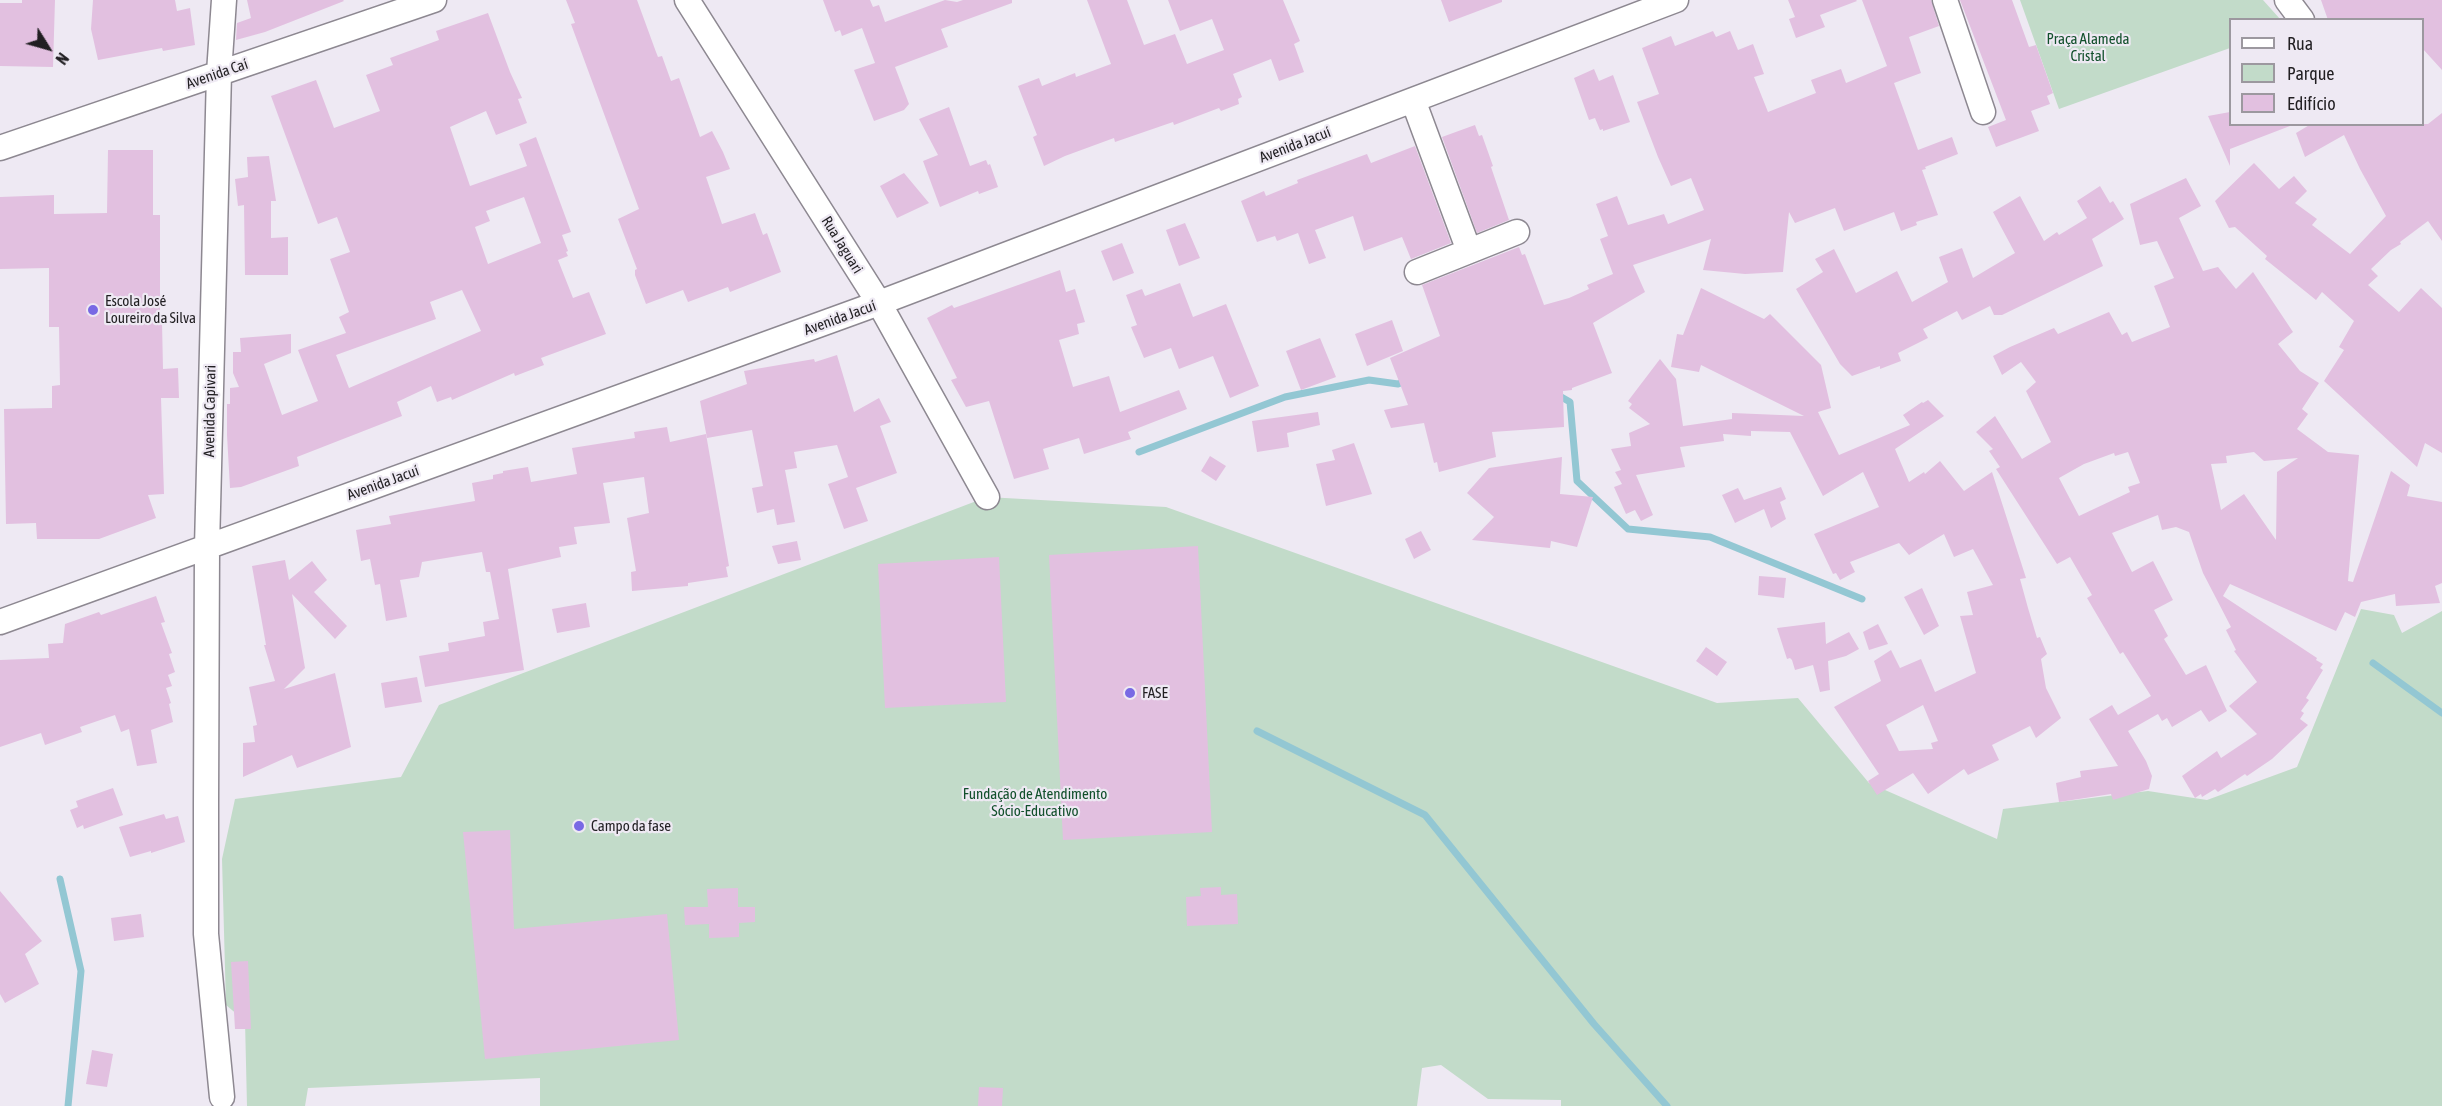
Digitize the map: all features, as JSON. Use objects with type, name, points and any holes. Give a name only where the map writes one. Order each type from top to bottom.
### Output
[{"type":"street","name":"Avenida Capivari","points":[[222,1097],[206,934],[206,823],[207,547],[219,73],[224,0]]},
{"type":"street","name":"Avenida Caí","points":[[0,148],[434,0]]},
{"type":"street","name":"Rua Jaguari","points":[[687,0],[879,303],[987,497]]},
{"type":"street","points":[[1945,0],[1983,112]]},
{"type":"street","points":[[2287,0],[2300,18]]},
{"type":"street","name":"Avenida Jacuí","points":[[0,622],[879,303],[1668,1]]},
{"type":"street","points":[[1413,100],[1468,251]]},
{"type":"street","points":[[1417,272],[1517,232]]},
{"type":"green space","name":"Praça Alameda Cristal","points":[[2020,0],[2263,0],[2279,18],[2229,18],[2229,48],[2059,109]]},
{"type":"green space","name":"Fundação de Atendimento Sócio-Educativo","points":[[987,497],[1166,507],[1717,703],[1798,698],[1869,783],[1997,839],[2003,809],[2148,791],[2207,800],[2297,767],[2361,609],[2394,615],[2402,633],[2442,611],[2442,1106],[1561,1106],[1561,1100],[1488,1099],[1441,1065],[1422,1068],[1417,1106],[540,1106],[540,1078],[308,1088],[305,1106],[247,1106],[245,1021],[226,1005],[222,859],[235,799],[401,777],[439,705]]},
{"type":"building","points":[[22,0],[55,0],[53,67],[0,66],[0,3],[22,3]]},
{"type":"building","points":[[93,0],[175,0],[177,11],[190,8],[195,45],[163,51],[162,48],[98,60],[91,29]]},
{"type":"building","points":[[247,0],[344,1],[265,32],[236,40],[237,23],[251,18]]},
{"type":"building","points":[[566,0],[637,0],[658,57],[662,56],[671,81],[679,78],[700,137],[712,131],[730,169],[706,177],[722,224],[755,213],[763,235],[767,233],[781,272],[730,292],[728,287],[688,302],[683,290],[646,304],[635,275],[637,269],[618,219],[639,209],[571,24],[575,23]]},
{"type":"building","points":[[823,0],[870,0],[873,7],[879,5],[885,22],[945,0],[957,2],[1012,0],[1012,3],[941,29],[948,47],[895,67],[909,104],[904,110],[874,121],[854,70],[875,63],[862,28],[842,36],[840,30],[835,32]]},
{"type":"building","points":[[1087,0],[1127,0],[1144,45],[1175,34],[1187,64],[1224,50],[1212,19],[1180,31],[1168,0],[1283,0],[1300,41],[1294,44],[1304,72],[1279,81],[1271,59],[1233,74],[1242,97],[1238,99],[1239,104],[1221,111],[1219,108],[1174,125],[1173,122],[1115,142],[1114,138],[1044,166],[1033,137],[1037,135],[1018,86],[1039,78],[1042,86],[1075,73],[1076,77],[1111,64]]},
{"type":"building","points":[[1441,0],[1502,0],[1502,2],[1449,22]]},
{"type":"building","points":[[1788,0],[1857,1],[1820,15],[1825,27],[1796,38],[1789,19],[1795,17]]},
{"type":"building","points":[[1862,0],[1931,0],[1939,26],[1909,37],[1921,73],[1894,83],[1918,150],[1952,137],[1958,154],[1922,170],[1938,215],[1916,222],[1917,225],[1901,231],[1894,212],[1844,231],[1835,208],[1795,223],[1789,212],[1783,272],[1745,274],[1703,270],[1711,239],[1633,265],[1645,292],[1593,323],[1612,373],[1572,388],[1572,390],[1563,391],[1564,427],[1492,432],[1496,457],[1439,472],[1437,462],[1434,463],[1424,423],[1391,428],[1384,410],[1408,405],[1390,358],[1440,336],[1422,285],[1519,247],[1522,255],[1525,254],[1544,305],[1569,298],[1589,289],[1587,285],[1613,274],[1600,239],[1608,236],[1596,204],[1617,196],[1628,225],[1664,214],[1668,224],[1704,210],[1691,178],[1671,186],[1658,157],[1637,102],[1659,94],[1642,48],[1671,36],[1675,46],[1713,31],[1716,37],[1730,31],[1738,50],[1753,44],[1764,74],[1754,77],[1768,112],[1816,93],[1811,80],[1841,69],[1846,83],[1887,66]]},
{"type":"building","points":[[1960,0],[2012,0],[2029,47],[2036,45],[2053,93],[2047,96],[2050,104],[2031,111],[2039,131],[1996,147],[1988,127],[2006,120]]},
{"type":"building","points":[[2321,0],[2442,0],[2442,70],[2424,50],[2424,18],[2327,18]]},
{"type":"building","points":[[488,13],[522,98],[518,99],[527,123],[496,135],[486,111],[450,127],[470,186],[527,166],[519,144],[536,137],[571,232],[562,235],[568,256],[558,260],[573,298],[589,292],[606,334],[541,358],[544,365],[515,376],[514,373],[452,400],[451,397],[437,402],[431,386],[397,402],[402,416],[297,457],[299,466],[241,487],[230,488],[227,404],[230,404],[230,388],[239,387],[233,373],[233,352],[241,352],[240,338],[291,334],[291,353],[264,364],[282,415],[318,401],[298,350],[346,333],[339,317],[349,312],[330,259],[350,252],[337,217],[318,224],[271,96],[316,80],[334,128],[380,111],[366,75],[393,65],[390,58],[439,40],[436,31]],"holes":[[[524,197],[541,243],[488,264],[475,227],[490,221],[486,211]],[[462,290],[481,331],[349,388],[336,355],[436,319],[430,302]]]},
{"type":"building","points":[[1594,69],[1599,81],[1613,75],[1630,122],[1603,131],[1603,129],[1600,130],[1595,118],[1589,120],[1574,78]]},
{"type":"building","points":[[949,107],[970,166],[986,160],[988,165],[990,164],[998,187],[979,194],[978,191],[940,207],[923,161],[938,155],[919,119]]},
{"type":"building","points":[[2229,112],[2229,126],[2290,126],[2230,149],[2230,166],[2208,116]]},
{"type":"building","points":[[2442,113],[2442,241],[2428,221],[2400,242],[2401,244],[2371,269],[2378,276],[2368,285],[2399,312],[2421,288],[2442,308],[2442,453],[2425,443],[2417,467],[2324,381],[2344,350],[2339,347],[2354,321],[2322,292],[2316,300],[2265,259],[2267,256],[2235,227],[2229,228],[2215,201],[2254,163],[2279,189],[2294,176],[2307,191],[2295,203],[2317,219],[2312,225],[2350,254],[2386,216],[2344,135],[2305,157],[2296,133],[2308,126],[2424,126]]},
{"type":"building","points":[[1475,125],[1479,136],[1482,135],[1509,220],[1477,233],[1442,137]]},
{"type":"building","points":[[1415,146],[1451,243],[1411,259],[1402,237],[1364,251],[1353,216],[1315,230],[1326,258],[1309,264],[1298,233],[1277,241],[1275,236],[1257,242],[1241,201],[1264,191],[1266,196],[1298,183],[1297,180],[1367,154],[1371,163]]},
{"type":"building","name":"Escola José Loureiro da Silva","points":[[108,150],[153,150],[153,215],[160,215],[160,322],[162,322],[163,369],[178,368],[179,398],[161,398],[164,494],[148,495],[156,518],[99,539],[37,539],[36,523],[6,524],[4,409],[52,408],[52,386],[60,385],[59,327],[49,327],[49,268],[0,269],[0,197],[54,195],[54,214],[107,213]]},
{"type":"building","points":[[269,156],[276,201],[271,201],[271,238],[288,237],[288,275],[245,275],[244,205],[238,206],[235,179],[248,177],[247,157]]},
{"type":"building","points":[[904,173],[929,203],[897,218],[880,186]]},
{"type":"building","points":[[2186,178],[2201,206],[2179,218],[2203,271],[2218,267],[2236,289],[2253,272],[2293,332],[2278,344],[2300,371],[2319,383],[2302,409],[2308,414],[2297,429],[2328,452],[2359,455],[2348,581],[2353,582],[2391,471],[2410,485],[2407,496],[2442,502],[2442,583],[2435,586],[2440,603],[2396,606],[2395,594],[2361,602],[2355,617],[2345,612],[2336,631],[2230,584],[2223,596],[2317,658],[2316,660],[2323,664],[2320,668],[2323,670],[2306,698],[2309,700],[2301,711],[2304,713],[2300,719],[2308,725],[2272,759],[2247,776],[2245,774],[2218,792],[2215,789],[2202,797],[2201,794],[2195,798],[2182,776],[2217,751],[2221,758],[2257,734],[2229,706],[2257,682],[2234,651],[2236,650],[2226,630],[2231,627],[2203,573],[2189,532],[2176,527],[2162,530],[2158,515],[2112,533],[2132,572],[2153,561],[2173,600],[2154,610],[2168,636],[2164,639],[2186,675],[2206,665],[2227,711],[2209,722],[2201,710],[2172,727],[2167,718],[2162,721],[2158,714],[2128,731],[2152,776],[2149,789],[2113,800],[2111,794],[2059,802],[2056,783],[2081,777],[2080,771],[2118,766],[2089,719],[2112,705],[2118,715],[2151,696],[2123,652],[2120,654],[2087,598],[2092,595],[2070,557],[2057,564],[1996,469],[2000,467],[1989,451],[1993,449],[1976,432],[1995,416],[2022,459],[2051,442],[2026,391],[2036,382],[2021,362],[2002,375],[1993,356],[2054,328],[2058,334],[2109,312],[2122,335],[2127,332],[2132,342],[2170,327],[2154,286],[2174,278],[2157,241],[2140,245],[2130,204]],"holes":[[[2128,452],[2140,483],[2128,487],[2130,492],[2079,516],[2059,478],[2084,464],[2114,453],[2115,456]],[[2254,452],[2264,461],[2298,458],[2277,472],[2276,540],[2244,494],[2221,510],[2211,464],[2227,463],[2226,456]]]},
{"type":"building","points":[[2100,186],[2110,203],[2113,201],[2124,219],[2092,239],[2103,266],[2002,315],[1994,315],[1990,306],[1962,320],[1957,311],[1923,329],[1928,338],[1898,353],[1901,361],[1880,369],[1880,366],[1852,376],[1840,364],[1796,289],[1823,272],[1815,259],[1834,249],[1856,293],[1897,271],[1912,302],[1948,282],[1939,257],[1962,248],[1973,278],[2015,253],[1993,212],[2020,196],[2044,241],[2057,232],[2059,235],[2087,218],[2077,201]]},
{"type":"building","points":[[1185,223],[1200,258],[1179,266],[1166,230]]},
{"type":"building","points":[[1122,243],[1134,273],[1113,281],[1101,251]]},
{"type":"building","points":[[1060,270],[1066,292],[1075,289],[1085,322],[1077,324],[1079,334],[1059,340],[1073,387],[1109,376],[1120,412],[1179,390],[1187,409],[1128,432],[1131,439],[1084,454],[1079,438],[1043,449],[1049,469],[1014,479],[989,401],[966,407],[951,380],[957,378],[927,318],[952,305],[954,308]]},
{"type":"building","points":[[1180,283],[1193,317],[1226,304],[1259,386],[1230,398],[1213,356],[1179,369],[1171,348],[1144,358],[1131,327],[1137,325],[1126,295],[1142,289],[1145,296]]},
{"type":"building","points":[[1701,288],[1764,319],[1770,314],[1821,365],[1831,408],[1818,412],[1839,455],[1910,425],[1903,415],[1922,402],[1928,400],[1944,416],[1895,449],[1909,482],[1924,472],[1925,474],[1940,461],[1964,491],[1992,472],[2026,578],[2020,579],[2037,638],[2040,637],[2047,654],[2041,659],[2046,688],[2061,718],[2036,738],[2030,726],[1992,745],[1999,760],[1968,775],[1964,769],[1928,794],[1913,773],[1877,795],[1868,781],[1879,774],[1834,707],[1881,681],[1874,661],[1891,650],[1900,668],[1921,659],[1935,692],[1976,673],[1960,616],[1973,615],[1967,592],[1993,585],[1973,549],[1954,557],[1944,534],[1909,555],[1899,543],[1850,562],[1855,572],[1840,580],[1836,573],[1833,574],[1814,534],[1879,507],[1863,472],[1823,496],[1790,432],[1751,431],[1751,436],[1723,434],[1724,441],[1680,447],[1685,467],[1636,475],[1653,515],[1641,521],[1635,510],[1626,514],[1614,487],[1622,484],[1615,472],[1621,470],[1611,449],[1631,446],[1629,433],[1650,424],[1629,408],[1632,404],[1628,401],[1660,359],[1676,379],[1683,426],[1732,419],[1732,413],[1804,416],[1701,365],[1699,372],[1671,367],[1677,334],[1683,335]],"holes":[[[1923,705],[1938,741],[1931,743],[1933,749],[1899,751],[1886,725]]]},
{"type":"building","points":[[1392,320],[1403,351],[1367,366],[1355,334]]},
{"type":"building","points":[[1320,338],[1336,377],[1301,390],[1286,351]]},
{"type":"building","points":[[837,355],[854,412],[879,398],[891,422],[880,426],[897,473],[856,488],[868,521],[844,529],[828,484],[848,477],[837,445],[794,452],[797,468],[785,470],[795,522],[777,525],[774,509],[757,513],[752,488],[763,486],[752,430],[707,438],[700,401],[747,384],[744,371],[814,359],[815,362]]},
{"type":"building","points":[[1318,412],[1320,425],[1287,433],[1289,447],[1257,452],[1252,421]]},
{"type":"building","points":[[667,427],[670,442],[706,434],[729,566],[726,567],[728,577],[688,583],[688,586],[632,591],[631,572],[636,571],[627,518],[649,513],[644,477],[603,483],[610,523],[574,527],[577,544],[559,547],[561,557],[508,569],[524,670],[425,687],[419,656],[449,651],[448,643],[485,636],[483,622],[499,619],[490,572],[486,572],[482,552],[422,562],[419,577],[400,580],[407,617],[386,621],[380,584],[375,585],[370,559],[361,561],[356,530],[391,524],[389,516],[475,501],[472,483],[493,479],[493,475],[503,473],[503,471],[528,467],[531,482],[577,474],[572,448],[635,438],[634,432]]},
{"type":"building","points":[[1354,443],[1372,494],[1326,506],[1316,464],[1335,460],[1332,450]]},
{"type":"building","points":[[1210,456],[1226,466],[1216,481],[1201,471]]},
{"type":"building","points":[[1562,457],[1560,494],[1593,497],[1577,547],[1551,541],[1550,548],[1472,540],[1494,517],[1467,493],[1489,468]]},
{"type":"building","points":[[1781,487],[1786,499],[1780,502],[1786,519],[1771,528],[1764,509],[1735,523],[1722,495],[1738,488],[1744,500]]},
{"type":"building","points":[[1421,531],[1431,550],[1414,559],[1405,539]]},
{"type":"building","points":[[797,541],[801,560],[778,564],[772,546]]},
{"type":"building","name":"FASE","points":[[1198,546],[1212,832],[1063,840],[1049,555]]},
{"type":"building","points":[[999,557],[1006,702],[885,708],[878,564]]},
{"type":"building","points":[[285,560],[289,580],[312,561],[327,580],[314,592],[347,626],[335,639],[292,594],[305,668],[284,689],[335,673],[351,747],[297,768],[292,755],[243,777],[243,743],[255,742],[253,726],[257,725],[249,687],[275,681],[264,645],[266,645],[252,566]]},
{"type":"building","points":[[1759,576],[1786,578],[1784,598],[1758,595]]},
{"type":"building","points":[[1922,588],[1939,626],[1924,635],[1904,597]]},
{"type":"building","points":[[156,596],[165,622],[161,623],[172,653],[169,654],[175,672],[168,675],[172,686],[166,688],[171,703],[169,704],[173,722],[151,730],[157,763],[137,766],[129,729],[121,732],[115,715],[80,727],[82,732],[45,745],[41,733],[0,747],[0,660],[49,658],[48,644],[63,643],[65,624],[99,612],[101,615]]},
{"type":"building","points":[[586,603],[590,627],[557,633],[552,609]]},
{"type":"building","points":[[1825,622],[1826,644],[1849,632],[1859,649],[1846,656],[1828,661],[1830,690],[1820,692],[1813,665],[1795,670],[1792,660],[1787,659],[1777,628]]},
{"type":"building","points":[[1878,624],[1888,644],[1869,650],[1863,632]]},
{"type":"building","points":[[1706,647],[1727,662],[1717,676],[1696,661]]},
{"type":"building","points":[[417,677],[422,702],[385,708],[381,683]]},
{"type":"building","points":[[113,788],[123,815],[84,829],[83,825],[77,828],[70,810],[78,807],[76,801]]},
{"type":"building","points":[[164,814],[166,819],[178,816],[185,842],[130,857],[119,827]]},
{"type":"building","points":[[510,830],[514,929],[667,914],[679,1040],[485,1059],[463,832]]},
{"type":"building","points":[[1221,887],[1221,895],[1237,894],[1238,924],[1187,926],[1186,897],[1201,896],[1200,888]]},
{"type":"building","points":[[738,888],[738,907],[755,907],[755,922],[739,923],[739,937],[709,938],[709,924],[685,925],[684,907],[708,907],[707,889]]},
{"type":"building","points":[[0,891],[42,941],[25,954],[39,984],[5,1003],[0,994]]},
{"type":"building","points":[[141,914],[144,937],[114,941],[111,918]]},
{"type":"building","points":[[248,961],[251,1029],[235,1029],[231,962]]},
{"type":"building","points":[[92,1050],[113,1054],[107,1087],[86,1084]]},
{"type":"building","points":[[979,1087],[1003,1088],[1002,1106],[978,1106]]},
{"type":"waterway","points":[[1139,452],[1285,397],[1369,380],[1398,384],[1408,380]]},
{"type":"waterway","points":[[1556,394],[1570,402],[1577,481],[1628,529],[1710,537],[1862,599]]},
{"type":"waterway","points":[[2373,663],[2442,713]]},
{"type":"waterway","points":[[1257,731],[1425,815],[1594,1024],[1667,1106]]},
{"type":"waterway","points":[[60,879],[81,971],[68,1106]]},
{"type":"place","name":"Escola José Loureiro da Silva","points":[[93,310]]},
{"type":"place","name":"FASE","points":[[1130,693]]},
{"type":"place","name":"Campo da fase","points":[[579,826]]}]
